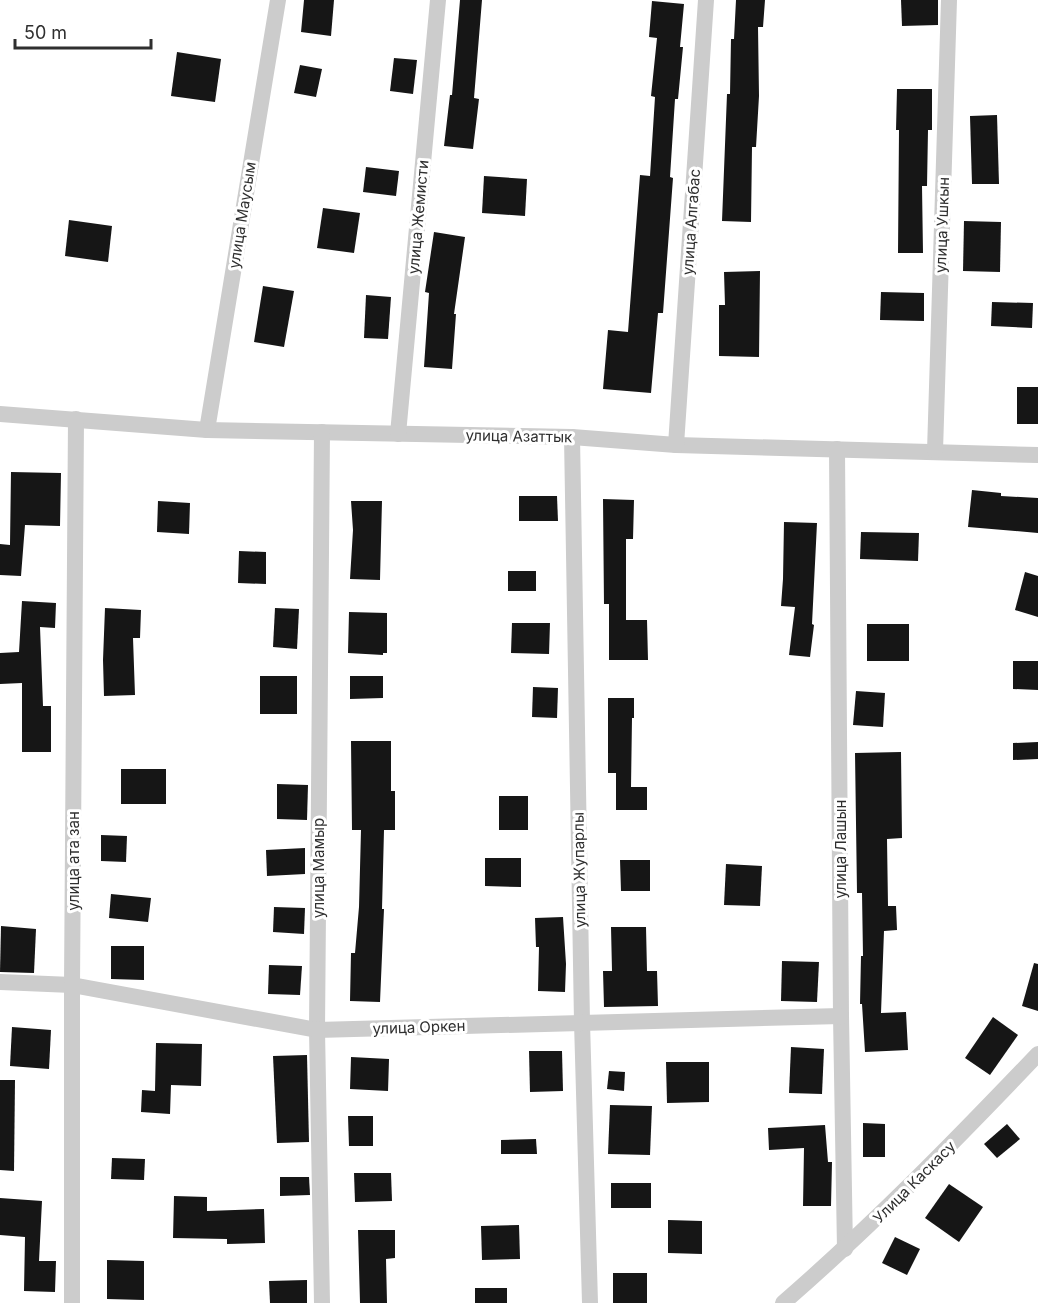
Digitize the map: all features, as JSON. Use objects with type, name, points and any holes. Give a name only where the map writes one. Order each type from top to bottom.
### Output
[{"type":"street","name":"улица Маусым","points":[[207,430],[278,0]]},
{"type":"street","name":"улица Жемисти","points":[[398,434],[438,0]]},
{"type":"street","name":"улица Алгабас","points":[[676,445],[706,0]]},
{"type":"street","name":"улица Ушкын","points":[[935,451],[949,0]]},
{"type":"street","name":"улица Азаттык","points":[[0,414],[207,430],[572,437],[676,445],[1038,454]]},
{"type":"street","name":"улица ата зан","points":[[72,1303],[76,419]]},
{"type":"street","name":"улица Мамыр","points":[[322,432],[317,1030],[322,1303]]},
{"type":"street","name":"улица Жупарлы","points":[[572,437],[582,1022],[591,1303]]},
{"type":"street","name":"улица Лашын","points":[[837,449],[845,1249]]},
{"type":"street","name":"улица Оркен","points":[[0,982],[72,985],[317,1030],[842,1016]]},
{"type":"street","name":"Улица Каскасу","points":[[783,1303],[845,1249],[938,1159],[1038,1054]]},
{"type":"building","points":[[304,0],[334,0],[331,36],[301,32]]},
{"type":"building","points":[[460,0],[482,0],[474,98],[479,99],[473,149],[444,146],[450,95],[452,95]]},
{"type":"building","points":[[736,0],[765,0],[763,27],[758,27],[759,96],[756,147],[752,147],[751,222],[722,221],[727,94],[730,94],[731,39],[734,39]]},
{"type":"building","points":[[901,0],[938,0],[938,25],[902,26]]},
{"type":"building","points":[[652,1],[684,4],[680,47],[683,47],[678,99],[675,99],[670,177],[673,178],[663,313],[658,313],[651,393],[603,389],[608,330],[628,332],[640,175],[650,176],[655,97],[651,96],[657,38],[649,37]]},
{"type":"building","points":[[177,52],[221,59],[215,102],[171,96]]},
{"type":"building","points":[[394,58],[417,60],[413,94],[390,91]]},
{"type":"building","points":[[300,65],[322,69],[316,97],[294,93]]},
{"type":"building","points":[[897,89],[932,89],[932,130],[928,130],[927,186],[922,186],[923,253],[898,253]]},
{"type":"building","points":[[997,115],[999,184],[972,184],[970,116]]},
{"type":"building","points":[[366,167],[399,171],[396,196],[363,192]]},
{"type":"building","points":[[484,176],[527,179],[525,216],[482,213]]},
{"type":"building","points":[[323,208],[360,213],[354,253],[317,248]]},
{"type":"building","points":[[69,220],[112,226],[108,262],[65,256]]},
{"type":"building","points":[[964,221],[1001,222],[1000,272],[963,271]]},
{"type":"building","points":[[434,232],[465,237],[454,314],[456,314],[452,369],[424,367],[429,293],[425,292]]},
{"type":"building","points":[[760,271],[759,357],[719,356],[719,305],[725,305],[724,272]]},
{"type":"building","points":[[263,286],[294,291],[284,347],[254,342]]},
{"type":"building","points":[[881,292],[924,293],[924,321],[880,320]]},
{"type":"building","points":[[366,295],[391,297],[388,339],[364,338]]},
{"type":"building","points":[[992,302],[1033,303],[1032,328],[991,326]]},
{"type":"building","points":[[1017,387],[1038,387],[1038,424],[1017,424]]},
{"type":"building","points":[[11,472],[61,473],[60,526],[25,525],[21,576],[0,575],[0,544],[10,545]]},
{"type":"building","points":[[972,490],[1001,493],[1001,496],[1038,498],[1038,533],[968,527]]},
{"type":"building","points":[[519,496],[557,496],[558,521],[519,521]]},
{"type":"building","points":[[603,499],[634,500],[633,539],[626,539],[626,620],[647,620],[648,660],[609,660],[609,604],[604,604]]},
{"type":"building","points":[[158,501],[190,503],[189,534],[157,532]]},
{"type":"building","points":[[351,501],[382,501],[380,580],[350,579],[353,530]]},
{"type":"building","points":[[784,522],[817,523],[812,624],[814,625],[810,657],[789,655],[795,607],[781,606]]},
{"type":"building","points":[[861,532],[919,533],[918,561],[860,559]]},
{"type":"building","points":[[239,551],[266,552],[266,584],[238,583]]},
{"type":"building","points":[[508,571],[536,571],[536,591],[508,591]]},
{"type":"building","points":[[1025,572],[1038,576],[1038,617],[1015,610]]},
{"type":"building","points":[[22,601],[56,603],[55,628],[40,627],[43,706],[51,706],[51,752],[22,752],[22,683],[0,684],[0,653],[19,652]]},
{"type":"building","points":[[105,608],[141,610],[140,638],[133,638],[135,695],[104,696]]},
{"type":"building","points":[[275,608],[299,609],[297,649],[273,647]]},
{"type":"building","points":[[349,612],[387,613],[387,653],[383,655],[348,653]]},
{"type":"building","points":[[512,623],[550,623],[549,654],[511,653]]},
{"type":"building","points":[[867,624],[909,624],[909,661],[867,661]]},
{"type":"building","points":[[1013,661],[1038,661],[1038,690],[1013,689]]},
{"type":"building","points":[[260,676],[297,676],[297,714],[260,714]]},
{"type":"building","points":[[350,676],[383,676],[383,698],[350,699]]},
{"type":"building","points":[[533,687],[558,688],[557,718],[532,717]]},
{"type":"building","points":[[856,691],[885,693],[883,727],[853,725]]},
{"type":"building","points":[[608,698],[634,698],[631,787],[647,787],[647,810],[616,810],[616,773],[608,773]]},
{"type":"building","points":[[351,741],[391,741],[391,791],[395,791],[395,830],[384,830],[382,909],[384,909],[380,1002],[350,1001],[351,953],[355,953],[359,907],[361,830],[352,830]]},
{"type":"building","points":[[1038,742],[1038,759],[1013,760],[1013,743]]},
{"type":"building","points":[[901,752],[902,838],[887,839],[888,906],[896,906],[897,930],[884,931],[881,1013],[906,1012],[908,1050],[865,1052],[862,1004],[860,1004],[861,956],[863,956],[862,893],[857,893],[855,753]]},
{"type":"building","points":[[121,769],[166,769],[166,804],[121,804]]},
{"type":"building","points":[[277,784],[308,785],[307,820],[277,819]]},
{"type":"building","points":[[499,796],[528,796],[528,830],[499,830]]},
{"type":"building","points":[[101,835],[127,836],[126,862],[101,861]]},
{"type":"building","points":[[305,848],[305,874],[267,876],[266,850]]},
{"type":"building","points":[[485,858],[521,858],[521,887],[485,886]]},
{"type":"building","points":[[620,860],[650,860],[650,891],[621,891]]},
{"type":"building","points":[[726,864],[762,866],[760,906],[724,905]]},
{"type":"building","points":[[111,894],[151,898],[148,922],[109,918]]},
{"type":"building","points":[[274,907],[305,908],[304,934],[273,932]]},
{"type":"building","points":[[563,917],[565,992],[538,991],[539,947],[536,947],[535,918]]},
{"type":"building","points":[[1,926],[36,929],[34,973],[0,972]]},
{"type":"building","points":[[611,927],[646,927],[647,971],[657,971],[658,1006],[604,1007],[603,971],[612,971]]},
{"type":"building","points":[[111,946],[144,946],[144,980],[111,979]]},
{"type":"building","points":[[782,961],[819,962],[817,1002],[781,1001]]},
{"type":"building","points":[[1034,963],[1038,964],[1038,1011],[1022,1006]]},
{"type":"building","points":[[269,965],[302,966],[300,995],[268,994]]},
{"type":"building","points":[[993,1017],[1018,1035],[990,1075],[965,1058]]},
{"type":"building","points":[[12,1027],[51,1030],[49,1069],[10,1066]]},
{"type":"building","points":[[156,1043],[202,1044],[201,1086],[171,1085],[170,1114],[141,1112],[142,1090],[155,1091]]},
{"type":"building","points":[[791,1047],[824,1049],[822,1094],[789,1093]]},
{"type":"building","points":[[529,1051],[562,1051],[563,1091],[530,1092]]},
{"type":"building","points":[[307,1055],[309,1142],[277,1143],[273,1056]]},
{"type":"building","points":[[351,1057],[389,1059],[388,1091],[350,1089]]},
{"type":"building","points":[[666,1062],[709,1062],[709,1102],[667,1103]]},
{"type":"building","points":[[609,1071],[625,1072],[624,1091],[607,1089]]},
{"type":"building","points":[[0,1080],[15,1080],[14,1171],[0,1170]]},
{"type":"building","points":[[610,1105],[652,1106],[650,1155],[608,1154]]},
{"type":"building","points":[[348,1116],[373,1116],[373,1146],[349,1146]]},
{"type":"building","points":[[863,1123],[885,1124],[885,1157],[863,1157]]},
{"type":"building","points":[[1007,1124],[1020,1139],[997,1158],[984,1144]]},
{"type":"building","points":[[825,1125],[828,1162],[832,1162],[831,1206],[803,1206],[804,1148],[769,1150],[768,1128]]},
{"type":"building","points":[[536,1139],[537,1154],[501,1154],[501,1140]]},
{"type":"building","points":[[112,1158],[145,1159],[144,1180],[111,1179]]},
{"type":"building","points":[[354,1173],[391,1173],[392,1201],[355,1202]]},
{"type":"building","points":[[280,1177],[309,1177],[310,1195],[280,1196]]},
{"type":"building","points":[[611,1183],[651,1183],[651,1208],[611,1208]]},
{"type":"building","points":[[949,1184],[983,1207],[959,1242],[925,1218]]},
{"type":"building","points":[[174,1196],[207,1197],[207,1211],[264,1209],[265,1243],[227,1244],[227,1239],[173,1238]]},
{"type":"building","points":[[0,1198],[42,1201],[39,1261],[56,1261],[55,1292],[24,1291],[25,1237],[0,1235]]},
{"type":"building","points":[[668,1220],[702,1221],[702,1254],[668,1253]]},
{"type":"building","points":[[519,1225],[520,1259],[482,1260],[481,1226]]},
{"type":"building","points":[[358,1230],[395,1230],[395,1258],[386,1259],[387,1303],[360,1303]]},
{"type":"building","points":[[895,1237],[920,1249],[907,1275],[882,1263]]},
{"type":"building","points":[[107,1260],[144,1261],[144,1300],[107,1299]]},
{"type":"building","points":[[613,1273],[647,1273],[647,1303],[613,1303]]},
{"type":"building","points":[[307,1280],[307,1303],[270,1303],[269,1281]]},
{"type":"building","points":[[475,1288],[507,1288],[507,1303],[475,1303]]}]
